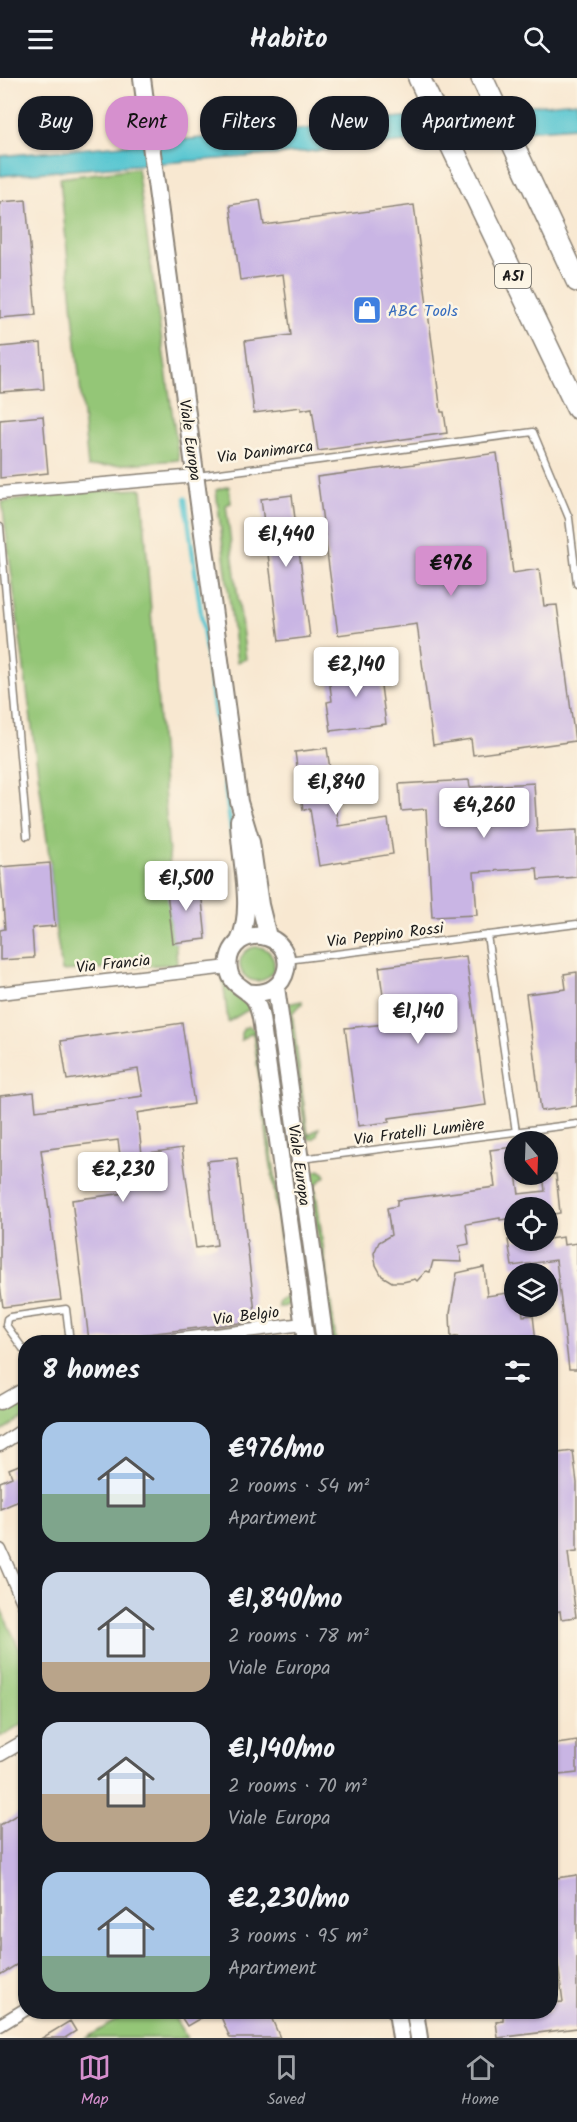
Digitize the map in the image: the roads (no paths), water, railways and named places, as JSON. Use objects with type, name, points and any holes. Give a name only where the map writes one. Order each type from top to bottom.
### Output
[{"type":"highway","name":"A51","points":[[419,78],[577,408]]},
{"type":"highway","points":[[482,78],[509,140],[577,281]]},
{"type":"street","name":"Viale Europa","points":[[142,78],[239,802],[239,843],[247,907],[244,931],[228,958],[229,967],[233,981],[258,1003],[305,1335]]},
{"type":"street","name":"Via Danimarca","points":[[0,493],[196,476]]},
{"type":"street","name":"Viale Europa","points":[[239,802],[251,842],[260,905],[268,937],[277,942],[287,960]]},
{"type":"street","points":[[239,941],[255,935],[268,937]]},
{"type":"street","points":[[247,992],[262,993],[276,987],[283,980],[287,960]]},
{"type":"street","name":"Via Francia","points":[[0,993],[229,967]]},
{"type":"street","name":"Viale Europa","points":[[276,987],[324,1335]]},
{"type":"street","name":"Via Belgio","points":[[214,1335],[303,1324]]},
{"type":"street","points":[[0,1403],[18,1393]]},
{"type":"street","points":[[0,1445],[18,1433]]},
{"type":"street","points":[[0,1550],[18,1591]]},
{"type":"street","points":[[0,1755],[18,1745]]},
{"type":"street","points":[[0,2025],[18,2014]]},
{"type":"street","points":[[398,2019],[401,2038]]},
{"type":"street","points":[[416,2019],[419,2038]]},
{"type":"lane","name":"Via Danimarca","points":[[196,476],[533,432],[569,518],[577,584]]},
{"type":"lane","points":[[0,527],[27,836]]},
{"type":"lane","name":"Via Peppino Rossi","points":[[287,960],[577,924]]},
{"type":"lane","points":[[487,935],[516,1131]]},
{"type":"lane","name":"Via Fratelli Lumière","points":[[524,1131],[577,1124]]},
{"type":"lane","name":"Via Fratelli Lumière","points":[[300,1160],[504,1134]]},
{"type":"lane","points":[[18,1342],[6,1325],[7,1319],[66,1309],[69,1335]]},
{"type":"water","points":[[577,101],[577,127],[536,130],[536,105]]},
{"type":"water","points":[[401,117],[401,142],[389,144],[389,118]]},
{"type":"water","points":[[309,129],[309,150],[325,150],[0,176],[0,156],[93,150],[93,148],[105,147],[105,150],[188,150],[188,139],[200,138],[200,150],[297,150],[297,130]]},
{"type":"waterway","points":[[185,498],[232,837]]},
{"type":"place","name":"ABC Tools","points":[[367,310]]}]
